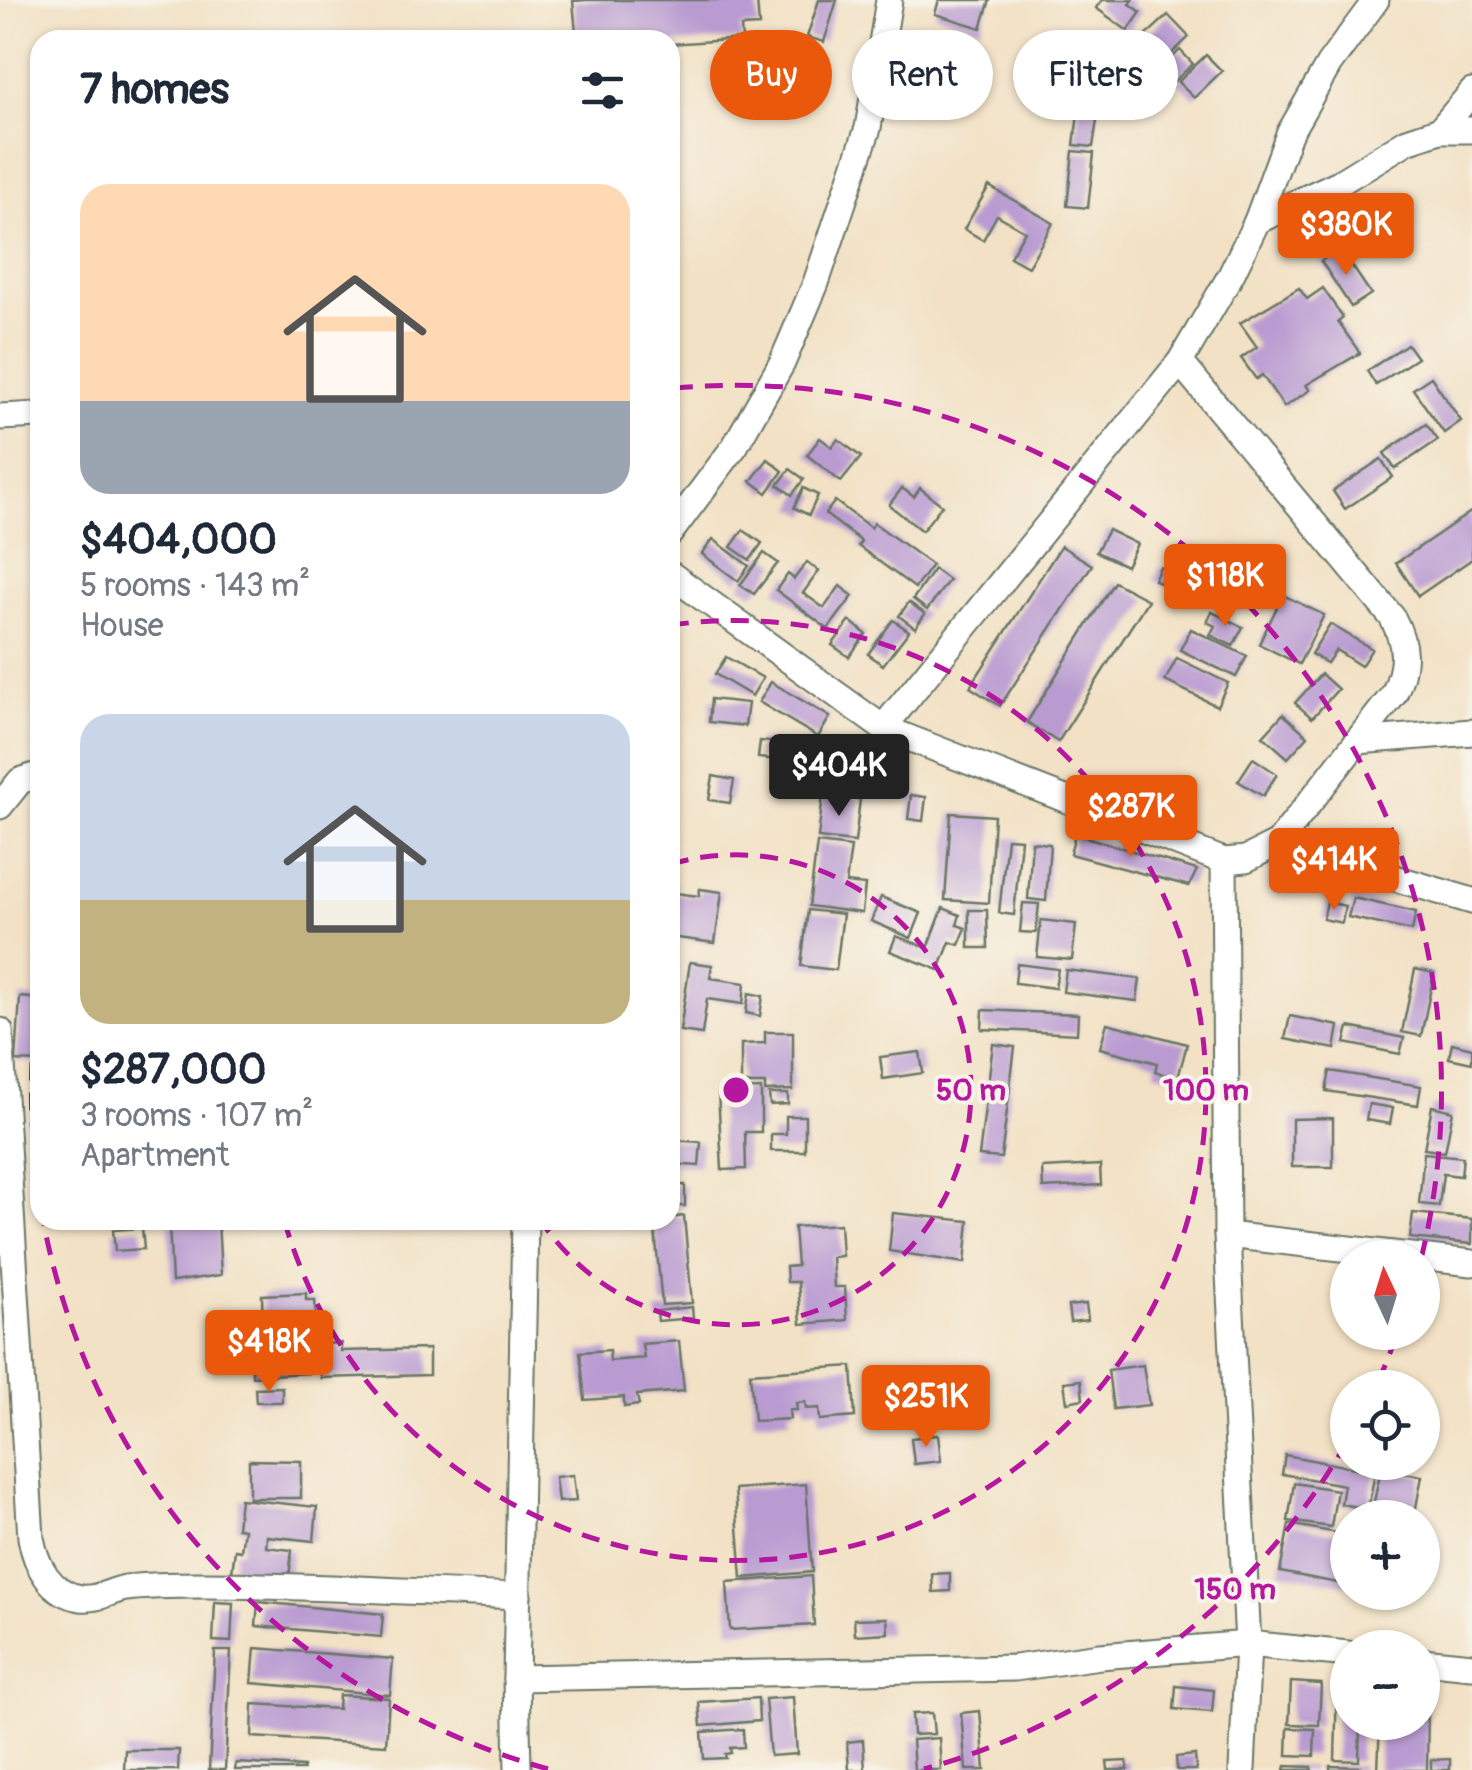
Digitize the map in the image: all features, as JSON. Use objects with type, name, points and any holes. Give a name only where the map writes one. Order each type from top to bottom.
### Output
[{"type":"street","points":[[680,520],[735,446],[782,363],[816,283],[868,128],[889,0]]},
{"type":"street","points":[[883,728],[1180,362],[1231,275],[1257,221],[1289,134],[1329,64],[1376,0]]},
{"type":"street","points":[[1440,130],[1472,92]]},
{"type":"street","points":[[1257,221],[1338,183],[1407,141],[1440,130],[1472,130]]},
{"type":"street","points":[[680,581],[883,728],[1224,860],[1246,858],[1278,843],[1358,741],[1394,694],[1406,653],[1392,617],[1180,362]]},
{"type":"street","points":[[0,417],[30,416]]},
{"type":"street","points":[[1358,741],[1472,732]]},
{"type":"street","points":[[0,806],[20,781],[30,778]]},
{"type":"street","points":[[1278,843],[1472,901]]},
{"type":"street","points":[[1224,860],[1226,1235],[1248,1644],[1242,1770]]},
{"type":"street","points":[[0,1032],[30,1538],[35,1561],[47,1578],[60,1590],[79,1598],[99,1598],[120,1589],[203,1585],[518,1596]]},
{"type":"street","points":[[518,1770],[516,1678],[526,1230]]},
{"type":"street","points":[[1226,1235],[1472,1263]]},
{"type":"street","points":[[516,1678],[1015,1668],[1100,1656],[1248,1644],[1330,1652]]},
{"type":"street","points":[[1440,1663],[1472,1666]]},
{"type":"building","points":[[757,0],[759,26],[710,30],[710,41],[680,43],[680,30],[576,30],[573,1]]},
{"type":"building","points":[[819,0],[837,0],[828,30],[809,30]]},
{"type":"building","points":[[939,0],[990,0],[981,28],[935,14]]},
{"type":"building","points":[[1102,0],[1133,0],[1130,4],[1141,12],[1127,30],[1096,8]]},
{"type":"building","points":[[1168,15],[1189,37],[1178,48],[1178,30],[1152,30]]},
{"type":"building","points":[[1178,52],[1193,64],[1178,78]]},
{"type":"building","points":[[1206,55],[1222,71],[1194,98],[1178,82]]},
{"type":"building","points":[[1077,120],[1097,120],[1093,147],[1074,145]]},
{"type":"building","points":[[1073,151],[1094,153],[1088,208],[1067,206]]},
{"type":"building","points":[[989,186],[1053,223],[1028,267],[1010,257],[1025,231],[997,215],[983,240],[964,229]]},
{"type":"building","points":[[1340,248],[1371,294],[1351,307],[1321,261]]},
{"type":"building","points":[[1299,288],[1307,299],[1323,288],[1343,318],[1338,322],[1360,353],[1306,385],[1310,390],[1284,407],[1262,375],[1256,379],[1241,358],[1257,347],[1240,323]]},
{"type":"building","points":[[1407,344],[1417,358],[1376,385],[1367,371]]},
{"type":"building","points":[[1431,377],[1461,421],[1444,433],[1413,389]]},
{"type":"building","points":[[1426,424],[1438,440],[1395,469],[1384,453]]},
{"type":"building","points":[[820,438],[832,447],[838,439],[861,457],[841,482],[807,455]]},
{"type":"building","points":[[768,459],[783,471],[767,493],[751,481]]},
{"type":"building","points":[[1381,459],[1393,477],[1345,509],[1333,491]]},
{"type":"building","points":[[790,469],[804,479],[792,495],[778,485]]},
{"type":"building","points":[[803,488],[818,495],[809,515],[794,508]]},
{"type":"building","points":[[902,488],[914,497],[920,488],[942,505],[922,531],[889,505]]},
{"type":"building","points":[[835,501],[871,528],[874,523],[932,565],[915,588],[858,546],[861,541],[825,514]]},
{"type":"building","points":[[1472,511],[1472,559],[1418,596],[1396,563]]},
{"type":"building","points":[[743,530],[762,543],[750,560],[731,547]]},
{"type":"building","points":[[1108,530],[1137,544],[1126,566],[1096,552]]},
{"type":"building","points":[[713,539],[749,566],[738,581],[702,554]]},
{"type":"building","points":[[1061,546],[1092,565],[1000,706],[970,687]]},
{"type":"building","points":[[764,553],[778,563],[754,594],[740,585]]},
{"type":"building","points":[[807,562],[819,571],[803,593],[824,608],[840,586],[853,596],[828,629],[776,590],[788,574],[794,579]]},
{"type":"building","points":[[1160,567],[1184,579],[1178,591],[1154,580]]},
{"type":"building","points":[[934,569],[949,580],[927,610],[913,599]]},
{"type":"building","points":[[1114,582],[1148,600],[1058,742],[1027,722]]},
{"type":"building","points":[[1283,595],[1324,615],[1299,664],[1259,644]]},
{"type":"building","points":[[909,602],[925,614],[915,628],[899,616]]},
{"type":"building","points":[[1212,612],[1243,627],[1233,646],[1210,635],[1215,626],[1207,622]]},
{"type":"building","points":[[893,620],[909,631],[883,665],[868,654]]},
{"type":"building","points":[[850,621],[866,634],[849,657],[832,645]]},
{"type":"building","points":[[1330,624],[1372,649],[1361,666],[1336,650],[1327,663],[1311,654]]},
{"type":"building","points":[[1191,629],[1247,656],[1236,677],[1180,650]]},
{"type":"building","points":[[726,657],[763,678],[752,696],[715,674]]},
{"type":"building","points":[[1177,658],[1228,683],[1217,706],[1165,681]]},
{"type":"building","points":[[1321,674],[1338,689],[1312,718],[1295,703]]},
{"type":"building","points":[[771,682],[830,717],[818,737],[759,702]]},
{"type":"building","points":[[711,699],[748,703],[745,726],[709,722]]},
{"type":"building","points":[[1283,714],[1308,736],[1288,758],[1263,736]]},
{"type":"building","points":[[760,741],[801,745],[799,762],[758,758]]},
{"type":"building","points":[[1253,758],[1277,774],[1263,796],[1238,781]]},
{"type":"building","points":[[713,776],[734,780],[730,803],[709,800]]},
{"type":"building","points":[[823,795],[860,799],[855,842],[818,838]]},
{"type":"building","points":[[911,795],[926,797],[923,821],[908,819]]},
{"type":"building","points":[[951,813],[994,816],[989,903],[945,900]]},
{"type":"building","points":[[1075,834],[1197,870],[1189,886],[1070,854]]},
{"type":"building","points":[[1007,838],[1021,839],[1014,915],[999,913]]},
{"type":"building","points":[[1032,842],[1050,844],[1046,901],[1028,899]]},
{"type":"building","points":[[817,843],[851,847],[846,883],[865,885],[862,913],[809,906]]},
{"type":"building","points":[[700,889],[722,892],[715,943],[680,938],[680,894],[699,896]]},
{"type":"building","points":[[881,897],[921,913],[911,938],[871,921]]},
{"type":"building","points":[[1353,898],[1416,912],[1412,931],[1348,917]]},
{"type":"building","points":[[1327,902],[1345,906],[1342,923],[1323,919]]},
{"type":"building","points":[[1023,903],[1039,904],[1036,933],[1020,932]]},
{"type":"building","points":[[943,908],[960,915],[957,925],[966,928],[959,945],[950,942],[939,970],[890,951],[896,936],[928,948]]},
{"type":"building","points":[[808,910],[843,914],[836,970],[801,966]]},
{"type":"building","points":[[969,910],[987,910],[988,948],[969,948]]},
{"type":"building","points":[[1041,920],[1076,924],[1072,960],[1037,957]]},
{"type":"building","points":[[690,962],[712,965],[710,978],[745,983],[743,1004],[707,999],[702,1034],[680,1031]]},
{"type":"building","points":[[1017,964],[1058,969],[1055,988],[1015,983]]},
{"type":"building","points":[[1415,969],[1434,973],[1421,1036],[1402,1032]]},
{"type":"building","points":[[1066,970],[1140,979],[1137,1001],[1063,992]]},
{"type":"building","points":[[749,993],[763,996],[760,1016],[746,1013]]},
{"type":"building","points":[[20,997],[30,998],[30,1062],[16,1061]]},
{"type":"building","points":[[983,1010],[1078,1014],[1077,1034],[982,1029]]},
{"type":"building","points":[[1290,1016],[1339,1026],[1335,1049],[1285,1039]]},
{"type":"building","points":[[1107,1023],[1187,1044],[1178,1078],[1155,1072],[1157,1063],[1100,1048]]},
{"type":"building","points":[[1349,1027],[1404,1038],[1400,1054],[1345,1043]]},
{"type":"building","points":[[765,1032],[793,1032],[793,1090],[765,1091],[765,1084],[741,1084],[741,1044],[765,1043]]},
{"type":"building","points":[[1452,1043],[1472,1048],[1472,1063],[1449,1058]]},
{"type":"building","points":[[993,1044],[1015,1047],[1001,1158],[979,1156]]},
{"type":"building","points":[[920,1052],[923,1073],[883,1079],[880,1057]]},
{"type":"building","points":[[1330,1071],[1421,1086],[1418,1105],[1326,1091]]},
{"type":"building","points":[[761,1089],[761,1132],[745,1132],[746,1169],[722,1170],[718,1090]]},
{"type":"building","points":[[769,1094],[788,1094],[788,1104],[770,1105]]},
{"type":"building","points":[[1369,1104],[1393,1108],[1390,1124],[1366,1120]]},
{"type":"building","points":[[1432,1106],[1453,1111],[1445,1152],[1424,1149]]},
{"type":"building","points":[[786,1116],[805,1116],[805,1151],[771,1151],[771,1134],[786,1134]]},
{"type":"building","points":[[1333,1118],[1333,1167],[1292,1167],[1292,1119]]},
{"type":"building","points":[[680,1141],[701,1142],[699,1166],[680,1165]]},
{"type":"building","points":[[1424,1153],[1463,1157],[1461,1176],[1443,1174],[1439,1206],[1419,1204]]},
{"type":"building","points":[[1100,1165],[1101,1185],[1043,1188],[1042,1168]]},
{"type":"building","points":[[680,1185],[685,1185],[685,1206],[680,1206]]},
{"type":"building","points":[[893,1213],[969,1221],[965,1263],[889,1251]]},
{"type":"building","points":[[1413,1213],[1472,1219],[1472,1244],[1410,1238]]},
{"type":"building","points":[[684,1216],[692,1303],[662,1305],[655,1230],[680,1230],[680,1217]]},
{"type":"building","points":[[840,1224],[842,1256],[832,1257],[834,1287],[845,1287],[847,1320],[801,1324],[798,1282],[787,1282],[786,1267],[797,1266],[794,1227]]},
{"type":"building","points":[[113,1230],[142,1230],[144,1249],[115,1251]]},
{"type":"building","points":[[169,1230],[218,1230],[221,1275],[172,1282]]},
{"type":"building","points":[[306,1293],[306,1300],[315,1300],[316,1318],[307,1318],[307,1331],[263,1332],[262,1295]]},
{"type":"building","points":[[1086,1304],[1088,1320],[1070,1322],[1068,1306]]},
{"type":"building","points":[[692,1307],[693,1318],[658,1321],[657,1311]]},
{"type":"building","points":[[273,1341],[273,1348],[309,1347],[309,1373],[252,1376],[252,1342]]},
{"type":"building","points":[[679,1341],[684,1391],[637,1395],[639,1405],[624,1407],[624,1397],[585,1400],[580,1352],[609,1350],[610,1361],[644,1358],[642,1344]]},
{"type":"building","points":[[341,1343],[341,1351],[429,1349],[429,1375],[321,1378],[320,1344]]},
{"type":"building","points":[[1143,1365],[1149,1405],[1113,1409],[1108,1370]]},
{"type":"building","points":[[852,1366],[855,1417],[820,1420],[819,1408],[806,1409],[805,1402],[796,1403],[797,1410],[789,1410],[790,1419],[754,1421],[750,1373]]},
{"type":"building","points":[[1081,1380],[1083,1399],[1067,1402],[1064,1382]]},
{"type":"building","points":[[282,1387],[282,1402],[256,1402],[255,1388]]},
{"type":"building","points":[[938,1435],[941,1461],[914,1464],[911,1438]]},
{"type":"building","points":[[1285,1455],[1330,1464],[1330,1480],[1373,1480],[1370,1500],[1342,1500],[1344,1485],[1282,1474]]},
{"type":"building","points":[[249,1460],[301,1461],[301,1498],[249,1498]]},
{"type":"building","points":[[573,1475],[576,1501],[558,1502],[555,1477]]},
{"type":"building","points":[[1379,1480],[1421,1480],[1417,1500],[1374,1500]]},
{"type":"building","points":[[1294,1483],[1337,1490],[1335,1500],[1330,1500],[1330,1527],[1288,1521]]},
{"type":"building","points":[[806,1484],[812,1572],[742,1578],[735,1489]]},
{"type":"building","points":[[240,1499],[317,1507],[314,1541],[267,1536],[266,1547],[292,1550],[289,1578],[232,1572],[235,1550],[241,1551],[244,1529],[237,1528]]},
{"type":"building","points":[[1289,1524],[1330,1532],[1330,1582],[1280,1572]]},
{"type":"building","points":[[950,1573],[950,1591],[933,1592],[932,1574]]},
{"type":"building","points":[[811,1576],[814,1625],[730,1630],[727,1582]]},
{"type":"building","points":[[215,1602],[233,1603],[231,1642],[213,1641]]},
{"type":"building","points":[[258,1602],[383,1614],[381,1637],[256,1626]]},
{"type":"building","points":[[887,1618],[888,1633],[855,1635],[854,1619]]},
{"type":"building","points":[[255,1648],[393,1659],[390,1695],[252,1683]]},
{"type":"building","points":[[215,1651],[231,1651],[225,1770],[209,1770]]},
{"type":"building","points":[[1291,1682],[1321,1684],[1319,1725],[1289,1724]]},
{"type":"building","points":[[1176,1686],[1214,1690],[1212,1712],[1174,1709]]},
{"type":"building","points":[[339,1695],[389,1698],[386,1745],[252,1737],[253,1704],[338,1709]]},
{"type":"building","points":[[793,1697],[797,1754],[770,1756],[765,1699]]},
{"type":"building","points":[[758,1698],[759,1721],[701,1726],[699,1702]]},
{"type":"building","points":[[980,1711],[985,1770],[966,1770],[961,1713]]},
{"type":"building","points":[[932,1713],[934,1734],[913,1735],[912,1714]]},
{"type":"building","points":[[1288,1728],[1315,1729],[1314,1756],[1287,1755]]},
{"type":"building","points":[[743,1729],[744,1747],[730,1748],[726,1758],[704,1759],[702,1732]]},
{"type":"building","points":[[939,1738],[941,1770],[914,1770],[912,1740]]},
{"type":"building","points":[[863,1740],[865,1770],[849,1770],[847,1742]]},
{"type":"building","points":[[1336,1740],[1360,1740],[1359,1761],[1335,1760]]},
{"type":"building","points":[[1379,1740],[1427,1740],[1427,1770],[1378,1770]]},
{"type":"building","points":[[125,1750],[179,1750],[178,1770],[124,1770]]},
{"type":"building","points":[[1195,1755],[1196,1770],[1177,1770],[1176,1757]]},
{"type":"building","points":[[1450,1759],[1450,1770],[1431,1770],[1431,1760]]},
{"type":"building","points":[[1127,1761],[1128,1770],[1108,1770],[1107,1762]]},
{"type":"building","points":[[236,1763],[303,1767],[303,1770],[235,1770]]},
{"type":"building","points":[[1286,1766],[1312,1767],[1312,1770],[1285,1770]]},
{"type":"building","points":[[1330,1766],[1362,1767],[1362,1770],[1330,1770]]}]
